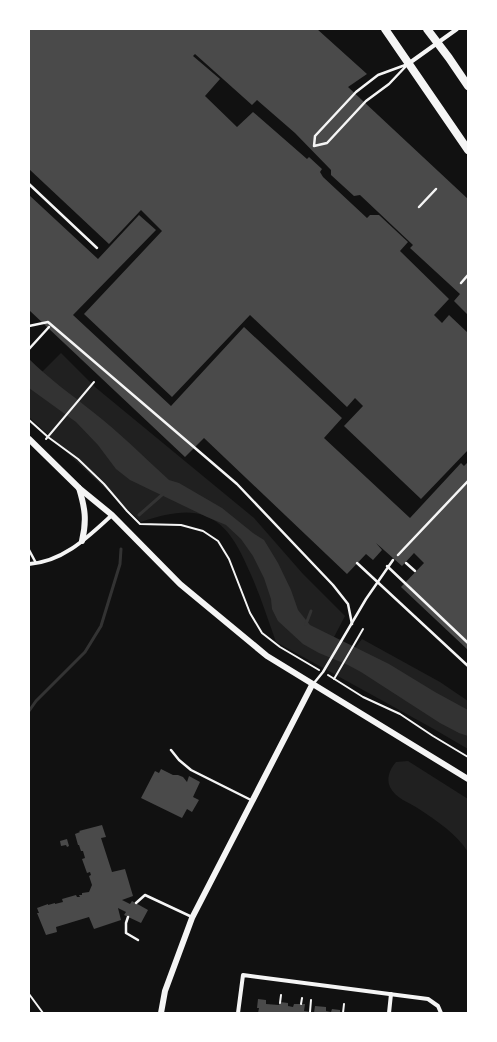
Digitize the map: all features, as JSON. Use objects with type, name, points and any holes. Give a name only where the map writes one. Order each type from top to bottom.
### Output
[{"type":"highway","points":[[385,29],[468,150]]},
{"type":"highway","points":[[427,29],[468,86]]},
{"type":"street","points":[[408,64],[457,29]]},
{"type":"street","points":[[29,439],[79,488],[112,515],[186,588],[267,656],[312,685],[468,779]]},
{"type":"street","points":[[79,488],[86,517],[82,541]]},
{"type":"street","points":[[29,564],[36,564],[63,555],[112,515]]},
{"type":"street","points":[[161,1013],[165,990],[192,918],[312,685]]},
{"type":"street","points":[[238,1013],[243,975],[428,999],[438,1006],[441,1013]]},
{"type":"street","points":[[389,1013],[391,994]]},
{"type":"lane","points":[[408,64],[389,84],[366,101],[327,143],[314,146],[315,136],[356,92],[378,75],[408,64]]},
{"type":"lane","points":[[29,184],[96,248]]},
{"type":"lane","points":[[419,207],[436,189]]},
{"type":"lane","points":[[461,283],[468,275]]},
{"type":"lane","points":[[29,326],[48,322],[237,484],[333,585],[348,604],[352,624]]},
{"type":"lane","points":[[29,349],[49,327]]},
{"type":"lane","points":[[398,555],[468,482]]},
{"type":"lane","points":[[29,550],[36,564]]},
{"type":"lane","points":[[312,685],[323,672],[366,599],[387,566],[393,560]]},
{"type":"lane","points":[[358,563],[468,666]]},
{"type":"lane","points":[[406,563],[415,571]]},
{"type":"lane","points":[[387,566],[468,642]]},
{"type":"lane","points":[[171,750],[179,760],[191,770],[253,801]]},
{"type":"lane","points":[[136,903],[145,895],[192,918]]},
{"type":"lane","points":[[128,917],[126,923],[126,933],[138,940]]},
{"type":"path","points":[[47,438],[63,417],[94,382]]},
{"type":"path","points":[[29,420],[47,438],[78,459],[104,484],[140,524],[181,525],[203,531],[218,541],[229,559],[250,613],[262,633],[280,647],[313,666]]},
{"type":"path","points":[[363,629],[334,679],[363,697],[400,714],[468,757]]},
{"type":"path","points":[[29,994],[43,1013]]},
{"type":"path","points":[[280,1003],[281,995]]},
{"type":"path","points":[[301,1004],[302,998]]},
{"type":"path","points":[[310,1012],[311,1000]]},
{"type":"path","points":[[343,1013],[344,1004]]},
{"type":"shaded area","points":[[61,353],[95,387],[254,518],[303,574],[345,616],[333,639],[352,652],[362,639],[440,682],[468,701],[468,749],[276,642],[259,594],[238,547],[228,533],[217,522],[206,516],[192,513],[177,513],[160,516],[141,522],[29,417],[29,364],[41,373]]},
{"type":"shaded area","points":[[29,359],[113,428],[169,480],[179,483],[222,508],[264,540],[278,563],[291,590],[298,610],[310,625],[389,664],[468,710],[468,736],[440,723],[361,672],[303,644],[278,621],[272,609],[271,599],[264,578],[253,556],[241,539],[226,525],[130,480],[116,469],[98,445],[76,422],[29,388]]},
{"type":"shaded area","points":[[408,761],[468,799],[468,852],[458,839],[446,828],[392,791],[388,780],[392,768],[396,762]]},
{"type":"building","points":[[29,29],[317,29],[367,74],[348,87],[468,199],[468,315],[454,301],[460,294],[410,248],[413,245],[360,195],[354,196],[331,175],[331,170],[295,133],[257,100],[252,105],[195,54],[193,56],[220,79],[205,96],[237,127],[253,112],[307,159],[309,157],[322,169],[320,172],[323,177],[367,218],[370,215],[379,215],[408,242],[400,251],[449,299],[434,315],[442,323],[449,315],[468,333],[468,450],[421,499],[344,426],[363,406],[355,398],[347,407],[250,315],[172,397],[84,314],[162,231],[141,210],[109,244],[29,169]]},
{"type":"building","points":[[29,195],[98,259],[139,215],[156,230],[73,315],[171,406],[244,327],[342,418],[324,438],[410,518],[461,463],[464,466],[468,462],[468,650],[401,587],[424,563],[414,553],[402,566],[376,543],[382,550],[373,560],[366,554],[347,574],[204,438],[185,457],[29,310]]},
{"type":"building","points":[[161,769],[173,775],[183,777],[187,782],[189,776],[200,782],[193,797],[199,800],[192,812],[187,809],[182,818],[141,798],[155,771],[159,773]]},
{"type":"building","points":[[102,825],[106,837],[101,838],[112,872],[125,869],[133,896],[122,900],[130,904],[132,901],[148,910],[141,923],[124,915],[126,912],[118,908],[121,920],[94,929],[89,917],[56,927],[57,932],[46,935],[37,913],[39,913],[37,908],[48,904],[63,902],[62,899],[76,895],[77,897],[80,897],[79,895],[82,895],[82,893],[89,892],[92,885],[89,876],[91,875],[90,872],[87,873],[82,859],[85,858],[83,851],[81,851],[78,845],[75,834],[80,832],[79,831]]},
{"type":"building","points":[[67,839],[69,846],[61,846],[60,841]]},
{"type":"building","points":[[258,999],[266,1000],[266,1004],[279,1005],[280,1002],[288,1003],[288,1006],[293,1007],[294,1004],[305,1004],[304,1011],[312,1013],[258,1013]]},
{"type":"building","points":[[315,1006],[326,1007],[326,1011],[331,1012],[332,1009],[340,1010],[340,1013],[314,1013]]},
{"type":"waterway","points":[[139,515],[163,494]]},
{"type":"waterway","points":[[29,711],[36,701],[85,652],[101,626],[120,564],[121,549]]},
{"type":"waterway","points":[[306,624],[311,611]]}]
